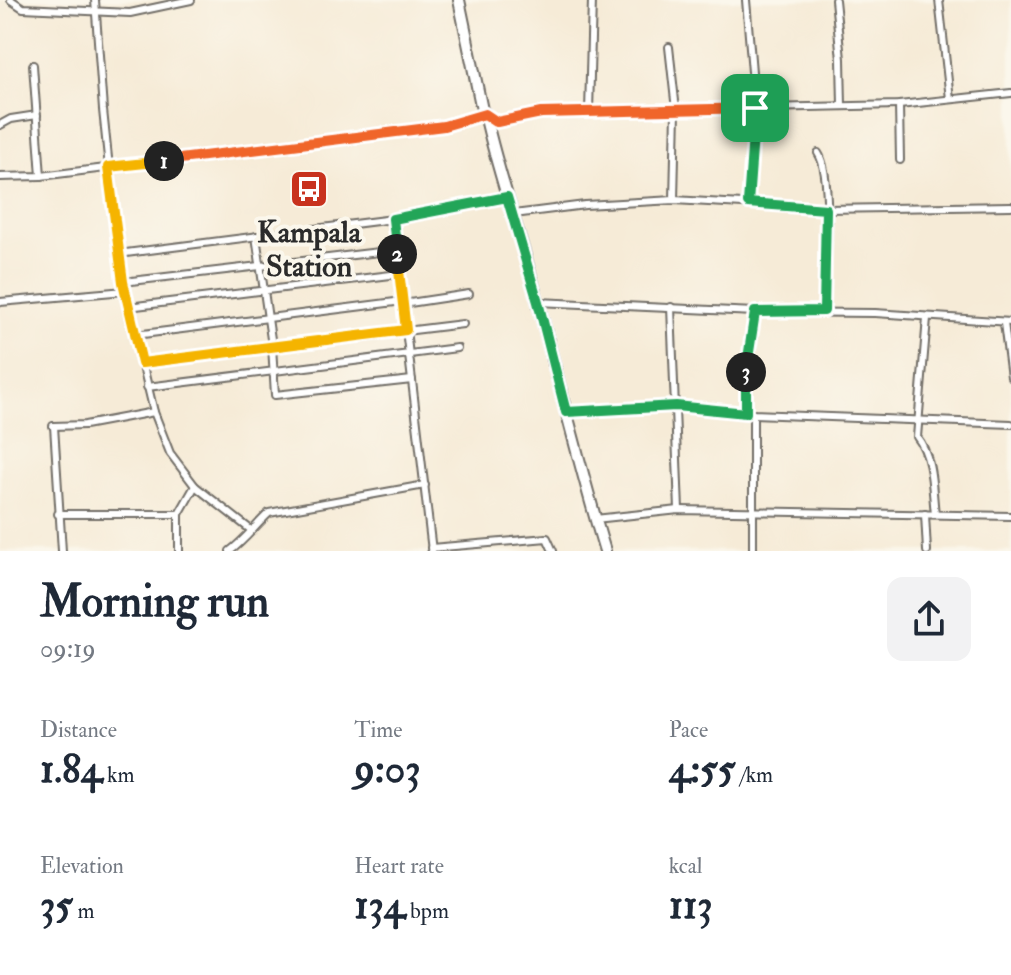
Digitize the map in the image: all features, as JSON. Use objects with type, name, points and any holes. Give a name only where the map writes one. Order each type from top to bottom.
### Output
[{"type":"main road","points":[[459,0],[482,110],[514,214],[605,551]]},
{"type":"street","points":[[11,0],[23,8],[130,13],[191,0]]},
{"type":"street","points":[[95,0],[118,254],[154,412],[170,453],[195,486],[251,530]]},
{"type":"street","points":[[589,112],[592,0]]},
{"type":"street","points":[[746,0],[755,108],[748,203]]},
{"type":"street","points":[[835,0],[842,106]]},
{"type":"street","points":[[939,0],[950,99]]},
{"type":"street","points":[[669,47],[676,110],[674,200]]},
{"type":"street","points":[[33,65],[41,176]]},
{"type":"street","points":[[0,177],[41,176],[444,126],[485,114],[497,122],[541,113],[899,105],[1011,93]]},
{"type":"street","points":[[899,105],[900,160]]},
{"type":"street","points":[[0,125],[11,119],[37,115]]},
{"type":"street","points":[[818,153],[825,169],[824,311]]},
{"type":"street","points":[[118,254],[393,219],[507,197]]},
{"type":"street","points":[[514,214],[585,205],[674,200],[826,209],[1011,206]]},
{"type":"street","points":[[393,219],[432,550],[547,538],[553,551]]},
{"type":"street","points":[[256,236],[275,370],[275,395],[412,380]]},
{"type":"street","points":[[123,282],[396,250]]},
{"type":"street","points":[[128,307],[399,274]]},
{"type":"street","points":[[0,302],[125,291]]},
{"type":"street","points":[[135,335],[469,294]]},
{"type":"street","points":[[538,302],[755,312],[824,311],[1007,322],[1011,377]]},
{"type":"street","points":[[671,307],[679,510]]},
{"type":"street","points":[[753,551],[746,367],[755,312]]},
{"type":"street","points":[[927,318],[917,437],[922,443],[929,467],[935,514]]},
{"type":"street","points":[[142,363],[463,324]]},
{"type":"street","points":[[147,387],[457,348]]},
{"type":"street","points":[[566,412],[676,406],[749,414],[1011,424]]},
{"type":"street","points":[[62,551],[54,426],[85,425],[154,412]]},
{"type":"street","points":[[230,551],[245,540],[269,513],[425,485]]},
{"type":"street","points":[[179,551],[179,514],[195,486]]},
{"type":"street","points":[[595,519],[679,510],[1011,516]]},
{"type":"street","points":[[58,514],[179,514]]},
{"type":"street","points":[[925,514],[927,551]]},
{"type":"place","name":"Kampala Station","points":[[309,189]]},
{"type":"route","points":[[755,108],[748,203],[826,209],[824,311],[755,312],[746,367],[746,413],[676,406],[566,412],[507,197],[393,219],[406,330],[142,363],[118,254],[108,167],[444,126],[485,114],[497,122],[541,113],[755,108]]}]
